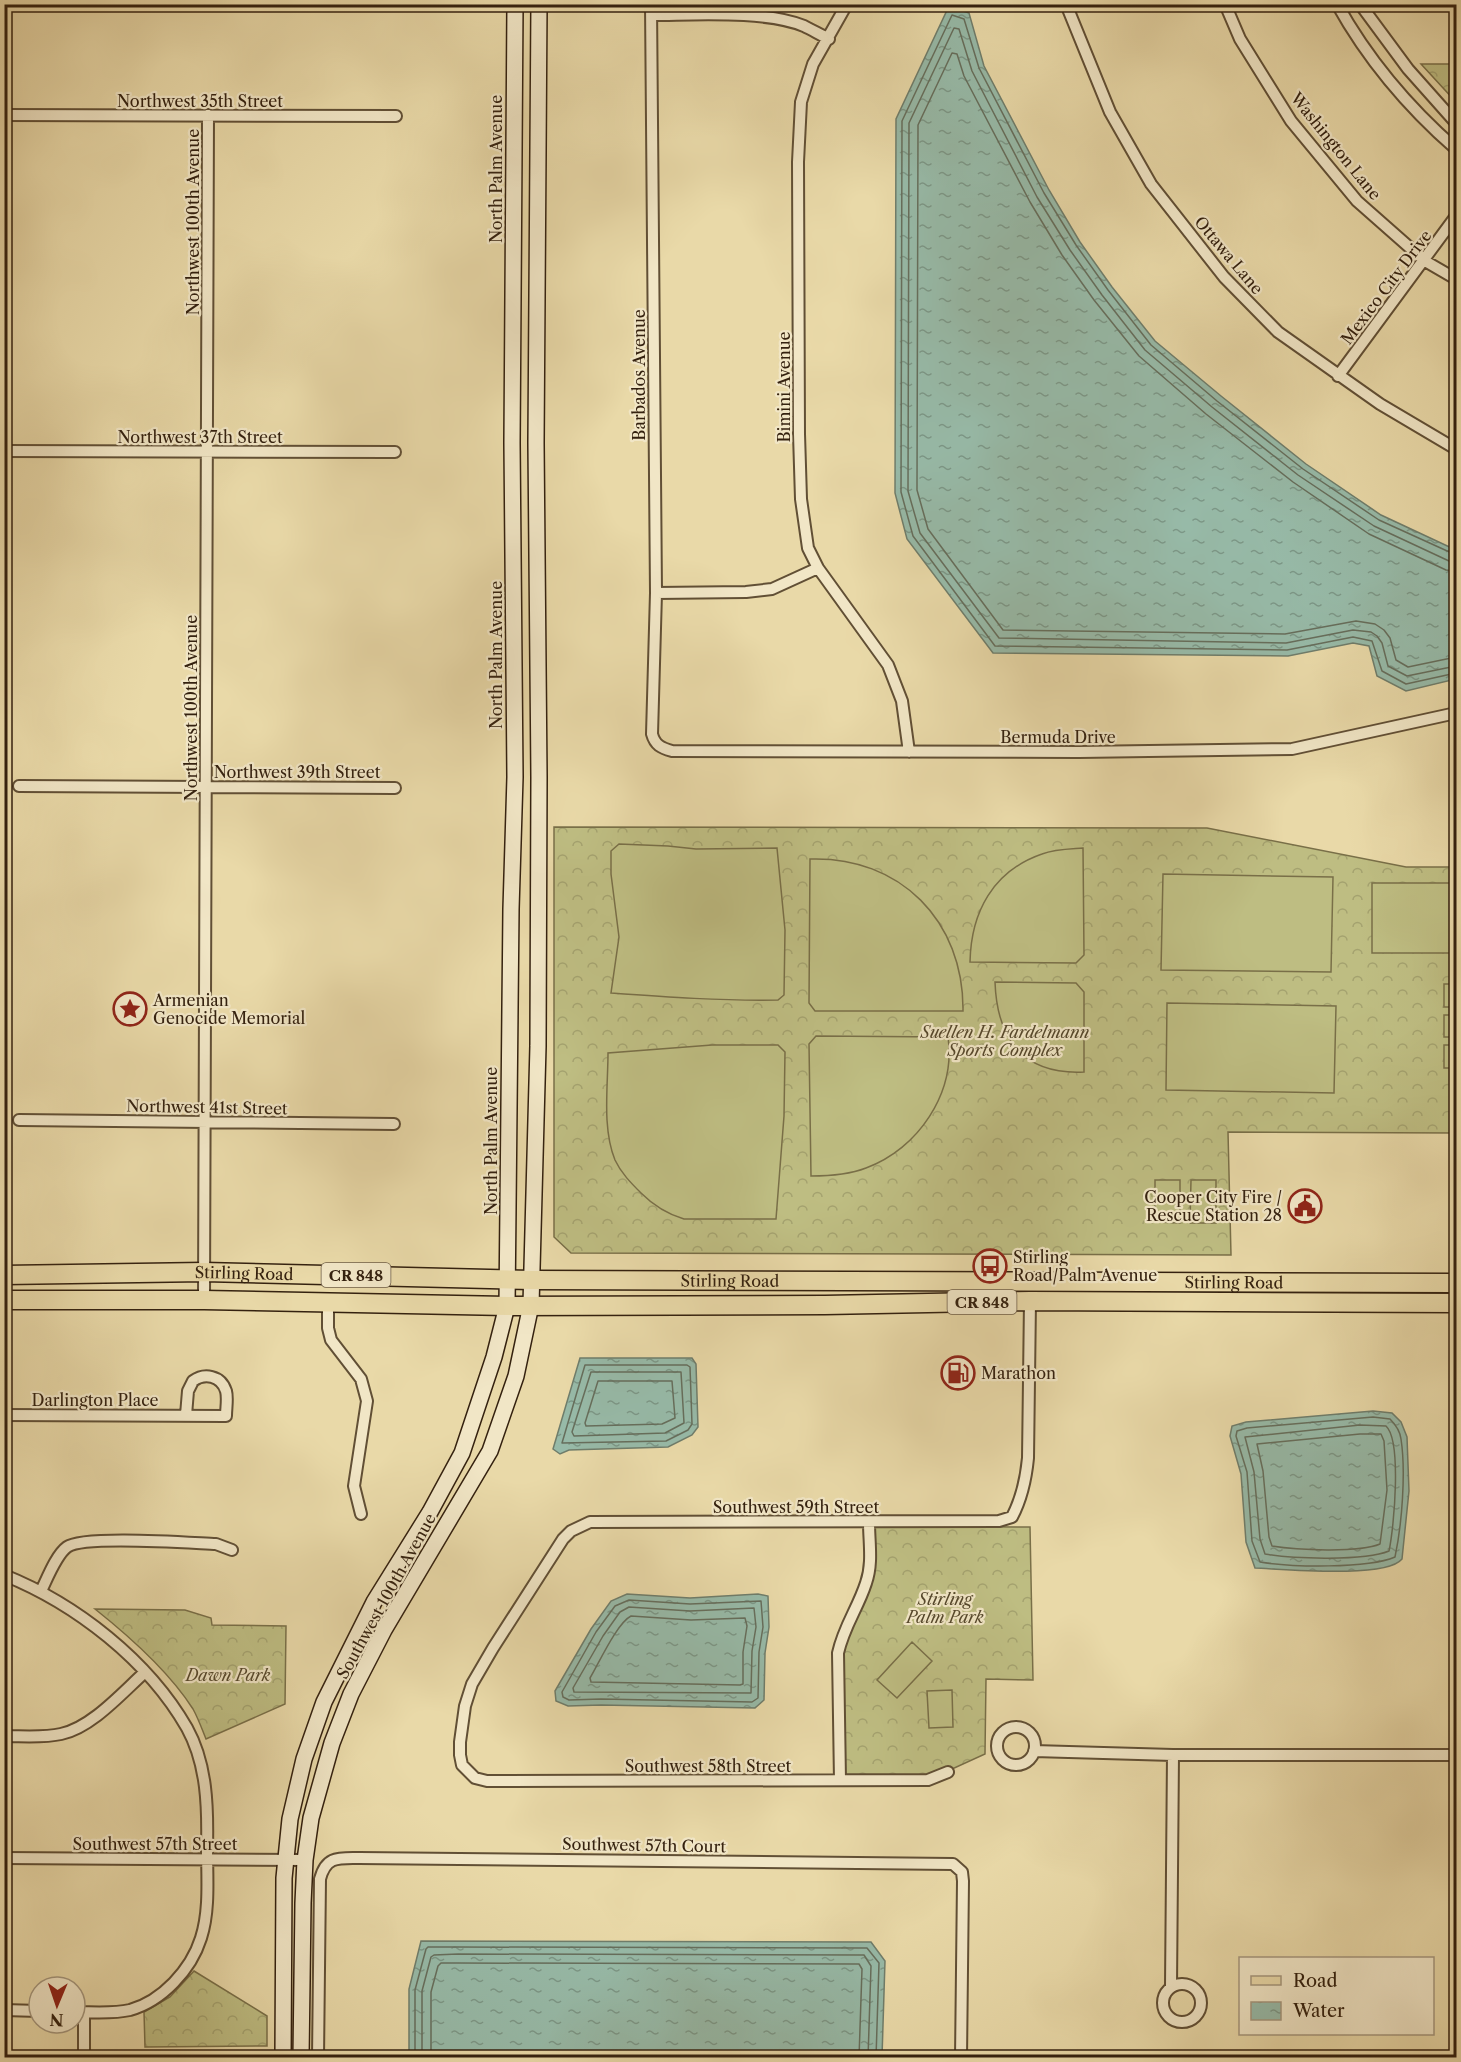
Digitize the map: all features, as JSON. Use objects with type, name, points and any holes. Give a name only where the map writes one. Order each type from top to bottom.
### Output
[{"type":"main road","name":"North Palm Avenue","points":[[507,1306],[515,777],[512,443],[516,4]]},
{"type":"main road","points":[[531,1305],[538,1046],[539,902],[536,565],[539,4]]},
{"type":"main road","points":[[513,565],[536,565]]},
{"type":"main road","name":"Stirling Road","points":[[4,1275],[204,1272],[532,1280],[1456,1283]]},
{"type":"main road","name":"Stirling Road","points":[[4,1300],[204,1300],[507,1306],[825,1305],[1030,1301],[1456,1303]]},
{"type":"main road","name":"Southwest 100th Avenue","points":[[301,2058],[305,1860],[311,1818],[332,1743],[351,1694],[384,1630],[490,1451],[516,1376],[531,1305]]},
{"type":"main road","name":"Southwest 100th Avenue","points":[[283,2058],[282,1908],[285,1859],[294,1798],[316,1721],[374,1602],[430,1512],[462,1453],[494,1357],[507,1306]]},
{"type":"street","name":"Bimini Avenue","points":[[847,4],[813,64],[801,102],[798,162],[801,499],[808,548],[818,568],[888,664],[902,701],[909,752]]},
{"type":"street","name":"Ottawa Lane","points":[[1066,4],[1110,112],[1152,184],[1231,285],[1278,332],[1338,376],[1456,449]]},
{"type":"street","name":"Washington Lane","points":[[1225,4],[1240,39],[1291,121],[1358,201],[1425,261],[1456,279]]},
{"type":"street","points":[[1337,4],[1385,75],[1434,129],[1456,149]]},
{"type":"street","points":[[1360,4],[1408,69],[1456,123]]},
{"type":"street","points":[[651,10],[776,19],[803,26],[829,39]]},
{"type":"street","name":"Barbados Avenue","points":[[651,10],[656,593],[652,734],[657,744]]},
{"type":"street","name":"Northwest 100th Avenue","points":[[204,1300],[208,115]]},
{"type":"street","name":"Northwest 35th Street","points":[[4,116],[396,116]]},
{"type":"street","name":"Mexico City Drive","points":[[1338,376],[1456,216]]},
{"type":"street","name":"Northwest 37th Street","points":[[4,451],[395,452]]},
{"type":"street","points":[[656,593],[746,592],[772,589],[818,568]]},
{"type":"street","name":"Bermuda Drive","points":[[657,744],[672,750],[909,752],[1197,752],[1292,749],[1456,713]]},
{"type":"street","name":"Northwest 39th Street","points":[[19,786],[395,788]]},
{"type":"street","name":"Northwest 41st Street","points":[[19,1120],[394,1124]]},
{"type":"street","name":"Southwest 59th Street","points":[[468,1773],[462,1765],[460,1755],[461,1732],[465,1706],[472,1684],[563,1539],[580,1526],[590,1522],[604,1521],[999,1521],[1012,1517],[1026,1478],[1029,1458],[1030,1301]]},
{"type":"street","points":[[328,1303],[328,1328],[331,1340],[361,1379],[368,1401],[354,1486],[361,1514]]},
{"type":"street","name":"Darlington Place","points":[[4,1414],[226,1416],[226,1392],[222,1384],[215,1378],[207,1376],[193,1381],[188,1391],[186,1414]]},
{"type":"street","points":[[840,1780],[838,1653],[843,1633],[866,1584],[870,1567],[869,1522]]},
{"type":"street","points":[[41,1591],[51,1570],[68,1546],[89,1541],[216,1544],[232,1550]]},
{"type":"street","points":[[4,1575],[41,1591],[73,1610],[102,1632],[163,1694],[187,1728],[202,1767],[207,1800],[207,1859],[206,1907],[201,1938],[182,1974],[166,1990],[146,2003],[130,2010],[87,2012]]},
{"type":"street","points":[[4,1736],[50,1736],[77,1729],[92,1719],[144,1673]]},
{"type":"street","points":[[1034,1751],[1173,1755],[1456,1755]]},
{"type":"street","points":[[1172,1987],[1173,1755]]},
{"type":"street","name":"Southwest 58th Street","points":[[468,1773],[475,1778],[487,1781],[928,1780],[948,1772]]},
{"type":"street","name":"Southwest 57th Street","points":[[4,1858],[305,1860]]},
{"type":"street","name":"Southwest 57th Court","points":[[318,2058],[320,1879],[323,1868],[329,1862],[337,1858],[359,1858],[947,1863],[958,1867],[962,1872],[963,1881],[961,2058]]},
{"type":"street","points":[[4,2010],[27,2011]]},
{"type":"street","points":[[82,2035],[84,2058]]},
{"type":"green space","points":[[1421,64],[1456,64],[1456,102]]},
{"type":"green space","name":"Suellen H. Fardelmann Sports Complex","points":[[554,827],[1207,828],[1406,867],[1456,867],[1456,1133],[1228,1132],[1231,1255],[571,1253],[554,1237]]},
{"type":"green space","points":[[619,844],[696,849],[777,848],[785,930],[784,995],[778,1000],[757,1000],[611,993],[619,937],[611,874],[611,851]]},
{"type":"green space","points":[[1083,848],[1084,955],[1076,963],[970,962],[971,944],[980,910],[998,882],[1025,861],[1042,854]]},
{"type":"green space","points":[[810,859],[842,861],[872,869],[898,882],[921,900],[939,923],[952,949],[960,979],[963,1011],[815,1011],[809,1003]]},
{"type":"green space","points":[[1163,874],[1333,877],[1331,972],[1161,970]]},
{"type":"green space","points":[[1372,883],[1456,883],[1456,953],[1372,953]]},
{"type":"green space","points":[[995,982],[1076,983],[1084,992],[1084,1072],[1045,1067],[1030,1060],[1017,1050],[1001,1021]]},
{"type":"green space","points":[[1444,984],[1455,984],[1454,1007],[1444,1007]]},
{"type":"green space","points":[[1167,1003],[1336,1006],[1334,1093],[1166,1090]]},
{"type":"green space","points":[[1444,1015],[1455,1015],[1454,1037],[1444,1037]]},
{"type":"green space","points":[[816,1036],[948,1037],[949,1058],[946,1078],[930,1116],[902,1147],[866,1168],[838,1175],[811,1176],[809,1044]]},
{"type":"green space","points":[[712,1045],[778,1045],[785,1052],[784,1116],[776,1219],[684,1219],[678,1217],[661,1209],[646,1198],[626,1178],[615,1160],[608,1135],[607,1121],[608,1053]]},
{"type":"green space","points":[[1444,1045],[1455,1045],[1455,1068],[1444,1068]]},
{"type":"green space","points":[[1155,1180],[1180,1180],[1180,1223],[1155,1222]]},
{"type":"green space","points":[[1191,1180],[1216,1180],[1216,1223],[1190,1223]]},
{"type":"green space","name":"Stirling Palm Park","points":[[869,1526],[1030,1527],[1033,1680],[986,1679],[985,1754],[928,1780],[840,1780],[840,1644],[866,1584]]},
{"type":"green space","name":"Dawn Park","points":[[95,1609],[185,1610],[211,1618],[212,1625],[286,1626],[285,1704],[206,1739],[193,1709],[173,1682],[135,1643]]},
{"type":"green space","points":[[912,1642],[932,1661],[897,1698],[877,1680]]},
{"type":"green space","points":[[952,1690],[953,1727],[929,1728],[927,1691]]},
{"type":"green space","points":[[194,1971],[267,2016],[267,2046],[145,2047],[144,2012],[170,1997]]},
{"type":"water","points":[[949,6],[969,13],[984,66],[1049,190],[1080,242],[1155,341],[1306,464],[1381,515],[1456,550],[1456,679],[1406,691],[1377,676],[1369,646],[1353,643],[1288,656],[993,653],[907,539],[895,493],[896,119]]},
{"type":"water","points":[[580,1358],[692,1358],[696,1364],[698,1427],[692,1435],[668,1447],[569,1450],[560,1454],[553,1449]]},
{"type":"water","points":[[1373,1411],[1392,1413],[1401,1422],[1407,1437],[1409,1491],[1402,1559],[1392,1565],[1356,1571],[1255,1568],[1246,1542],[1241,1474],[1230,1436],[1232,1426],[1246,1422]]},
{"type":"water","points":[[627,1594],[690,1598],[758,1594],[768,1596],[769,1627],[765,1653],[764,1700],[755,1708],[568,1706],[556,1701],[555,1691],[591,1629],[611,1601]]},
{"type":"water","points":[[421,1941],[871,1942],[885,1961],[882,2057],[409,2057],[409,1989]]},
{"type":"place","name":"Armenian Genocide Memorial","points":[[130,1009]]},
{"type":"place","name":"Cooper City Fire / Rescue Station 28","points":[[1305,1206]]},
{"type":"place","name":"Stirling Road/Palm Avenue","points":[[990,1266]]},
{"type":"place","name":"Marathon","points":[[958,1373]]}]
